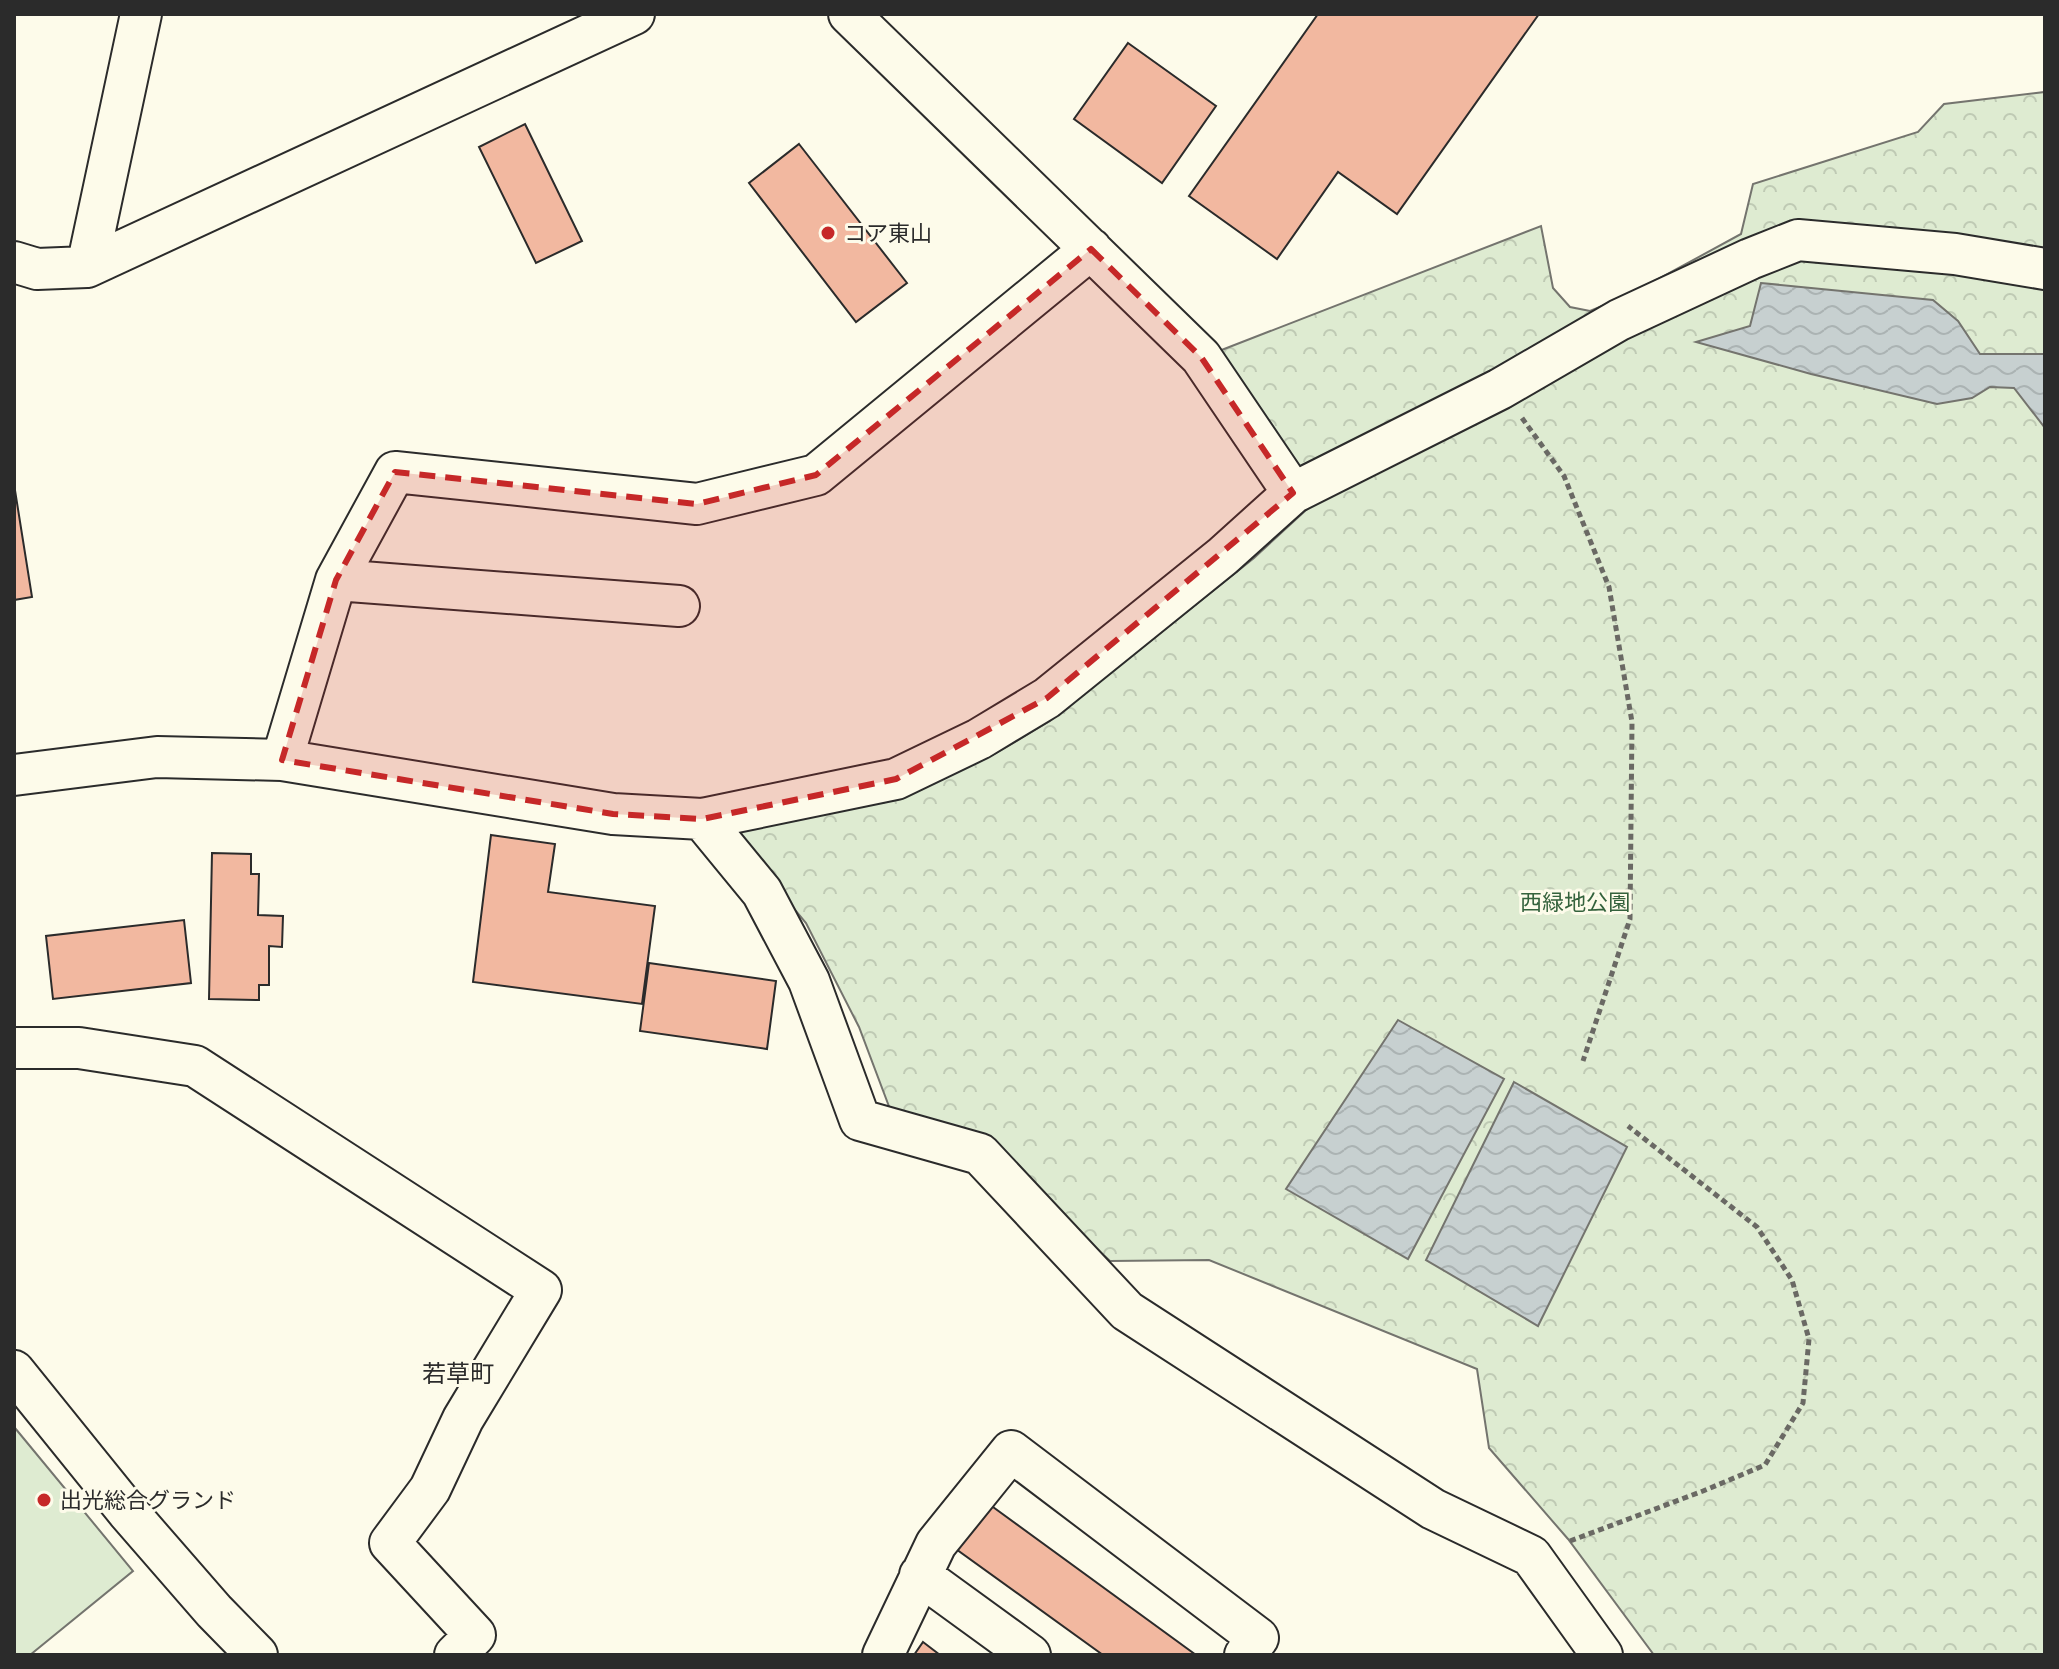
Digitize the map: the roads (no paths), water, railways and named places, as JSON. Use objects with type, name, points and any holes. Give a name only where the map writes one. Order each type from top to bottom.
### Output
[{"type":"street","points":[[87,267],[141,14]]},
{"type":"street","points":[[14,262],[37,269],[87,267],[634,14]]},
{"type":"street","points":[[849,14],[1201,357],[1293,493]]},
{"type":"street","points":[[14,775],[157,757],[282,760],[613,814],[702,819],[896,779],[979,739],[1047,698],[1223,556],[1293,493],[1500,389],[1619,320],[1750,259],[1798,240],[1955,254],[2045,269]]},
{"type":"street","points":[[282,760],[336,580],[395,472],[697,504],[816,475],[1091,249]]},
{"type":"street","points":[[336,580],[679,606]]},
{"type":"street","points":[[702,819],[762,892],[809,981],[860,1120],[980,1154],[1127,1311],[1433,1509],[1531,1556],[1602,1655]]},
{"type":"street","points":[[14,1048],[79,1048],[195,1066],[541,1290],[463,1419],[430,1489],[390,1543],[475,1635],[455,1655]]},
{"type":"street","points":[[14,1371],[127,1511],[214,1611],[257,1655]]},
{"type":"street","points":[[883,1655],[936,1544],[1011,1451],[1258,1638],[1245,1655]]},
{"type":"street","points":[[920,1575],[1030,1655]]},
{"type":"water","points":[[1761,283],[1933,300],[1958,321],[1980,354],[2045,354],[2045,428],[2014,388],[1990,387],[1972,398],[1937,404],[1696,342],[1750,326]]},
{"type":"water","points":[[1398,1020],[1504,1079],[1408,1259],[1286,1189]]},
{"type":"water","points":[[1514,1082],[1627,1147],[1538,1326],[1426,1260]]},
{"type":"place","name":"コア東山","points":[[828,233]]},
{"type":"place","name":"出光総合グランド","points":[[44,1500]]},
{"type":"district","name":"若草町","points":[[458,1373]]},
{"type":"park label","name":"西緑地公園","points":[[1575,902]]}]
